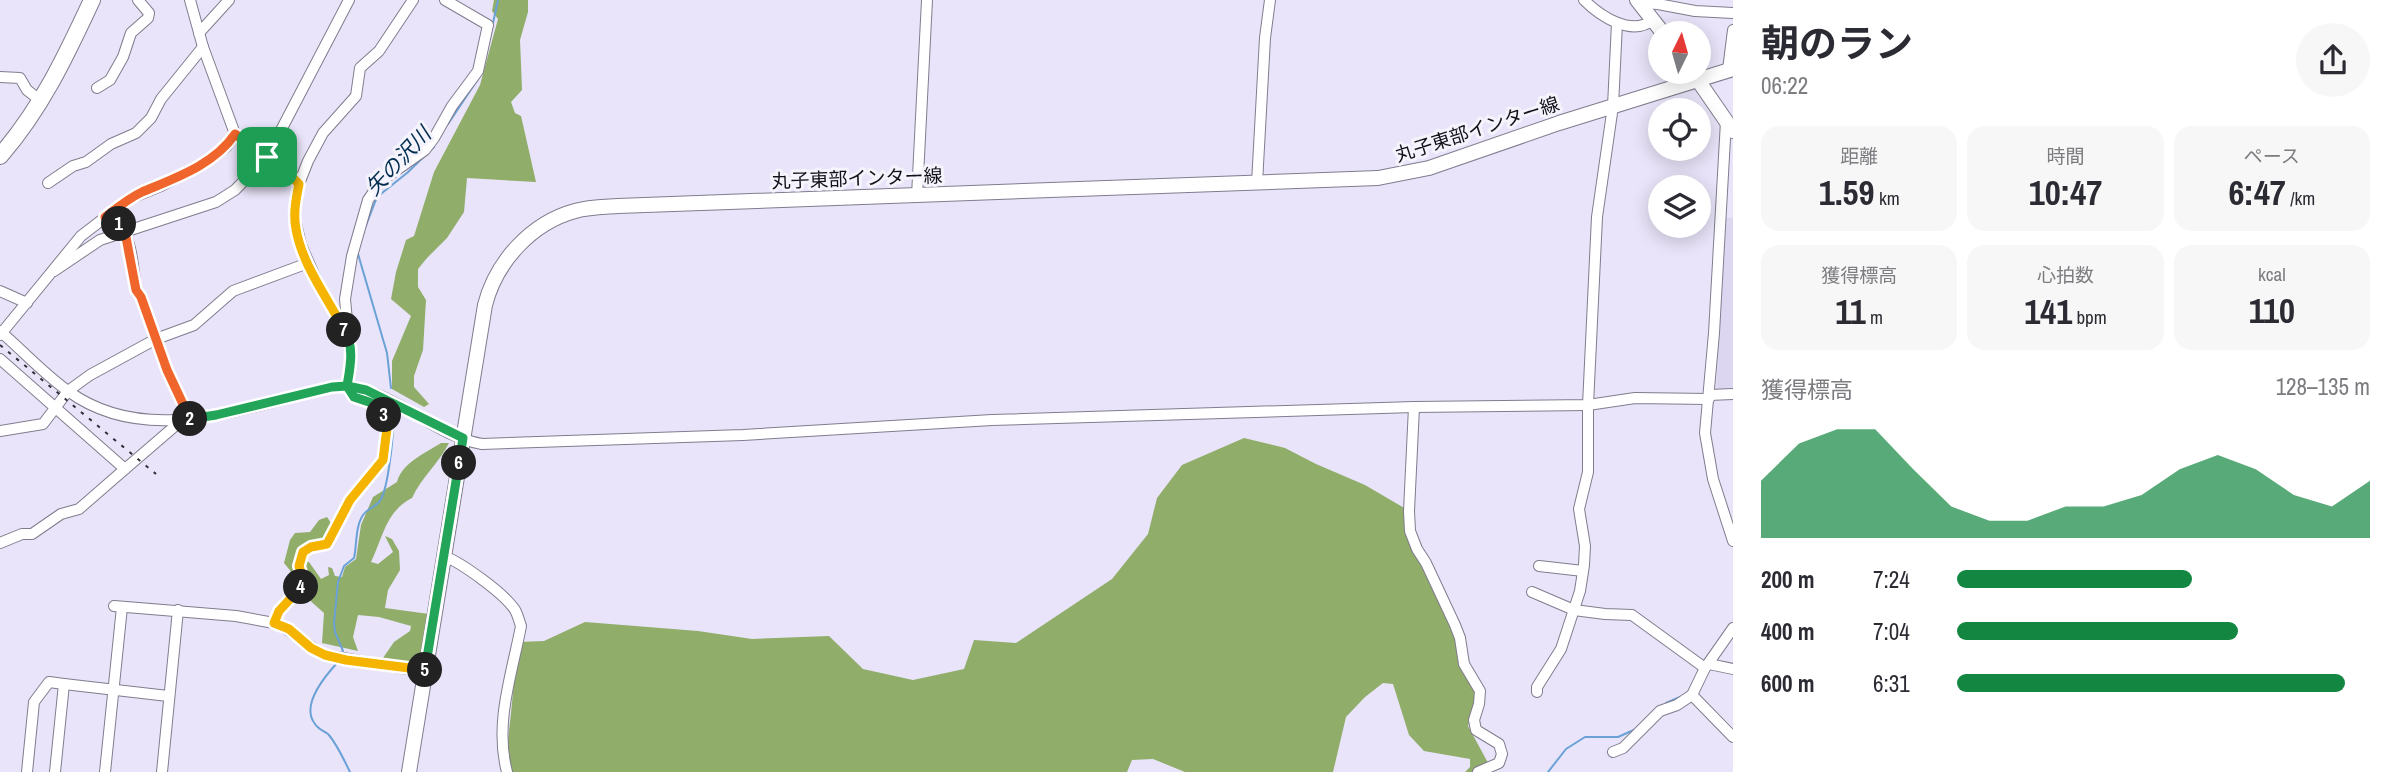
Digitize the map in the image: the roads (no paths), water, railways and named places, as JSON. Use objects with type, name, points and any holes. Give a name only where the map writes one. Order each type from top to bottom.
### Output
[{"type":"highway","points":[[0,156],[41,101],[61,67],[92,0]]},
{"type":"main road","points":[[1638,2],[1653,20]]},
{"type":"main road","name":"丸子東部インター線","points":[[1712,72],[1731,69]]},
{"type":"main road","name":"丸子東部インター線","points":[[409,772],[489,290],[514,250],[552,221],[575,211],[600,207],[1362,180],[1411,173],[1671,84]]},
{"type":"main road","points":[[1701,84],[1730,126]]},
{"type":"street","points":[[97,88],[110,80],[123,57],[131,33],[148,18],[149,13],[138,0]]},
{"type":"street","points":[[190,0],[203,47],[235,134],[274,160],[299,184]]},
{"type":"street","points":[[199,33],[229,0]]},
{"type":"street","points":[[54,271],[100,240],[216,202],[242,183],[267,157],[349,0]]},
{"type":"street","points":[[274,623],[279,611],[301,589],[303,579],[299,566],[303,552],[311,547],[327,544],[350,500],[383,460],[388,420],[378,405],[354,397],[347,386],[351,360],[345,299],[352,256],[368,200],[381,181],[425,150],[478,71],[488,25],[445,0]]},
{"type":"street","points":[[917,195],[927,0]]},
{"type":"street","points":[[1257,183],[1265,38],[1270,0]]},
{"type":"street","points":[[1584,0],[1617,23],[1642,25],[1653,20]]},
{"type":"street","points":[[348,335],[308,262],[296,232],[299,184],[323,133],[356,96],[360,68],[379,51],[410,1]]},
{"type":"street","points":[[1638,2],[1695,11],[1733,13]]},
{"type":"street","points":[[1537,692],[1537,687],[1562,649],[1580,591],[1583,571],[1584,546],[1580,509],[1588,472],[1588,405],[1597,217],[1613,106],[1617,23]]},
{"type":"street","points":[[1731,69],[1733,30]]},
{"type":"street","points":[[48,183],[73,166],[86,162],[111,144],[136,133],[151,118],[161,99],[203,47]]},
{"type":"street","points":[[0,77],[20,78],[27,90],[41,101]]},
{"type":"street","points":[[1730,126],[1705,433],[1713,478],[1729,512],[1733,541]]},
{"type":"street","points":[[235,134],[227,146],[211,159],[161,186],[142,192],[81,236],[1,333],[68,391],[93,405],[125,416],[159,421],[186,420],[332,387],[347,386],[366,390],[463,438],[482,444],[743,435],[992,420],[1414,407],[1588,405],[1635,398],[1733,394]]},
{"type":"street","points":[[105,217],[117,222],[125,232],[136,290],[141,297],[186,420]]},
{"type":"street","points":[[0,431],[43,424],[68,391],[90,375],[156,339],[194,325],[233,291],[308,262]]},
{"type":"street","points":[[0,291],[27,303]]},
{"type":"street","points":[[0,359],[125,469]]},
{"type":"street","points":[[1414,407],[1410,531],[1455,625],[1464,664],[1480,691],[1474,720],[1476,730],[1499,744],[1502,754],[1499,763],[1478,772]]},
{"type":"street","points":[[0,543],[22,534],[32,534],[61,514],[79,509],[186,420]]},
{"type":"street","points":[[444,556],[465,567],[509,602],[517,613],[521,626],[503,713],[501,739],[507,772]]},
{"type":"street","points":[[1539,566],[1583,571]]},
{"type":"street","points":[[1532,592],[1574,610],[1632,614],[1707,666],[1733,669]]},
{"type":"street","points":[[105,772],[118,606],[236,616],[274,623],[289,629],[311,648],[325,655],[425,672]]},
{"type":"street","points":[[162,772],[178,610]]},
{"type":"street","points":[[1613,752],[1623,748],[1660,711],[1677,705],[1692,695],[1707,666],[1733,628]]},
{"type":"street","points":[[27,772],[34,702],[49,682],[169,696]]},
{"type":"street","points":[[55,772],[64,684]]},
{"type":"street","points":[[1692,695],[1733,737]]},
{"type":"waterway","name":"矢の沢川","points":[[493,23],[498,0]]},
{"type":"waterway","name":"矢の沢川","points":[[448,124],[478,79]]},
{"type":"waterway","name":"矢の沢川","points":[[365,228],[377,197],[434,147]]},
{"type":"waterway","name":"矢の沢川","points":[[358,254],[387,353],[391,388]]},
{"type":"waterway","name":"矢の沢川","points":[[342,654],[334,623],[338,582],[344,566],[354,558],[360,520],[383,495],[390,464],[393,425]]},
{"type":"waterway","name":"矢の沢川","points":[[338,662],[316,691],[310,708],[316,726],[331,738],[350,772]]},
{"type":"waterway","points":[[1666,703],[1680,697]]},
{"type":"waterway","points":[[1548,772],[1566,749],[1585,737],[1618,737],[1636,729]]},
{"type":"railway","points":[[0,345],[156,474]]}]
